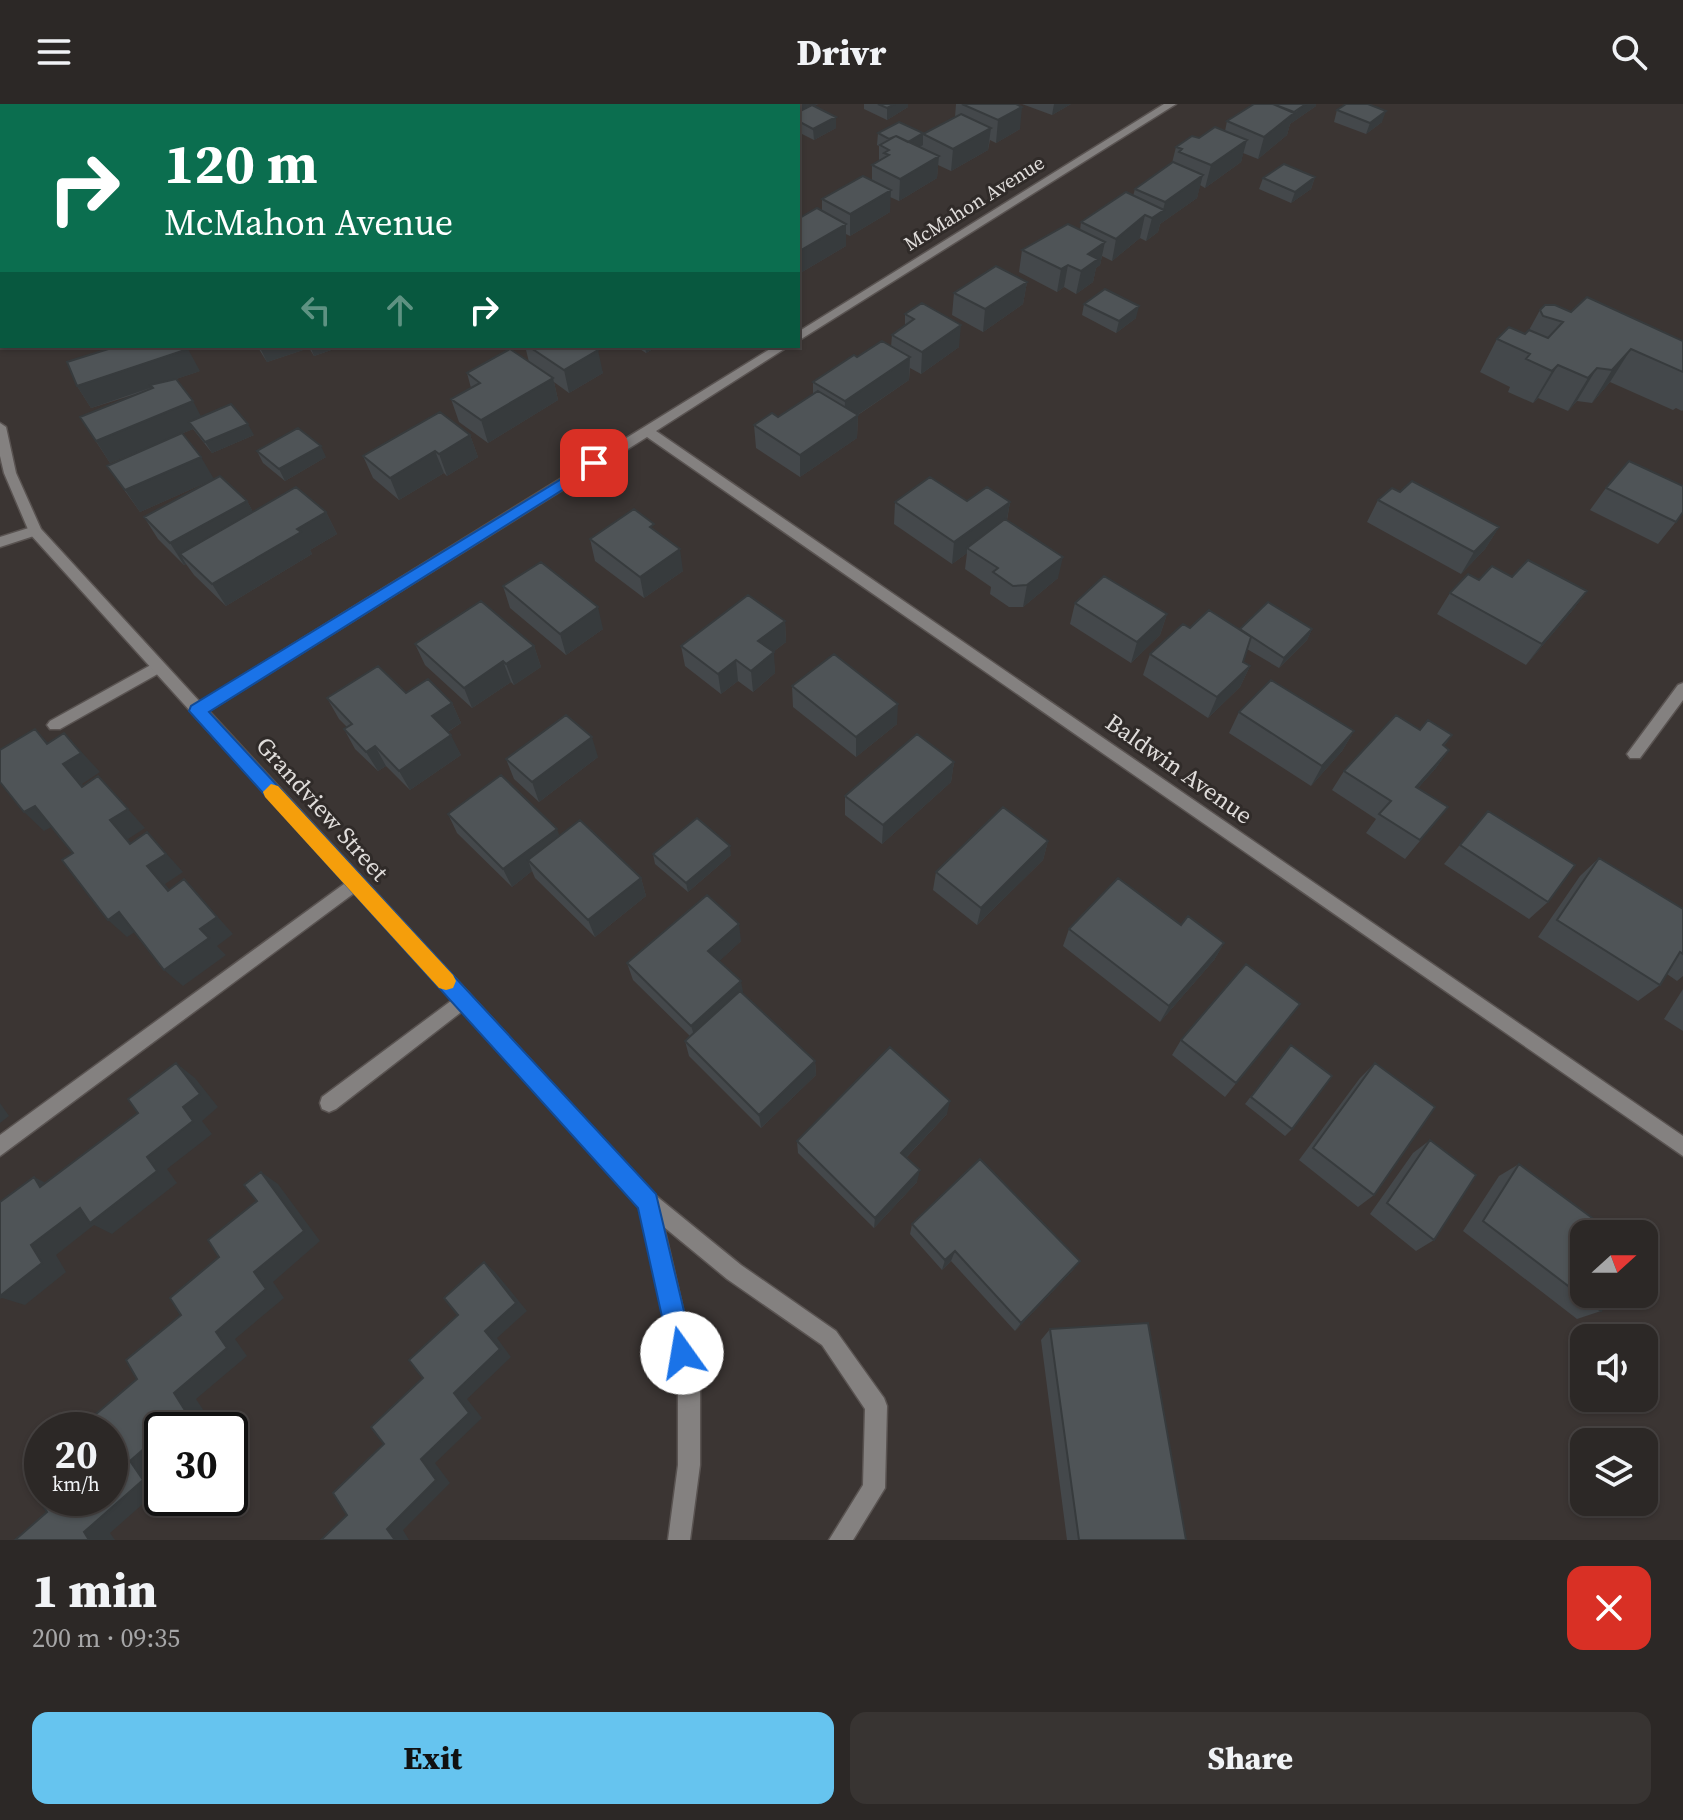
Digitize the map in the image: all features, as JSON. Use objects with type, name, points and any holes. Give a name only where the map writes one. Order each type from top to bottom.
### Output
[{"type":"street","name":"McMahon Avenue","points":[[800,336],[1171,104]]},
{"type":"street","points":[[197,711],[780,348]]},
{"type":"street","name":"Grandview Street","points":[[0,427],[5,474],[35,531],[197,711],[648,1202],[734,1272],[829,1338],[876,1406],[874,1488],[840,1540]]},
{"type":"street","name":"Baldwin Avenue","points":[[647,431],[1683,1147]]},
{"type":"street","points":[[0,542],[35,531]]},
{"type":"street","points":[[55,725],[158,667]]},
{"type":"street","points":[[1635,754],[1683,689]]},
{"type":"street","points":[[0,1147],[355,883]]},
{"type":"street","points":[[329,1103],[463,1000]]},
{"type":"street","name":"Grandview Street","points":[[648,1202],[689,1383],[689,1465],[679,1540]]},
{"type":"building","points":[[962,104],[1016,104],[1022,107],[998,120]]},
{"type":"building","points":[[1254,104],[1273,104],[1294,113],[1264,137],[1227,121]]},
{"type":"building","points":[[1273,104],[1306,104],[1294,112]]},
{"type":"building","points":[[1346,104],[1368,104],[1386,111],[1370,123],[1337,110]]},
{"type":"building","points":[[812,105],[836,117],[813,129],[800,122],[800,111]]},
{"type":"building","points":[[961,114],[991,128],[953,149],[923,134]]},
{"type":"building","points":[[899,122],[923,133],[908,142],[896,136],[889,139],[878,133]]},
{"type":"building","points":[[1215,127],[1247,140],[1211,165],[1179,152],[1182,149],[1176,147],[1192,136],[1199,138]]},
{"type":"building","points":[[896,136],[939,156],[900,179],[872,165],[889,155],[884,153],[889,150],[880,145]]},
{"type":"building","points":[[1173,162],[1203,175],[1165,202],[1135,189]]},
{"type":"building","points":[[1284,164],[1315,177],[1295,192],[1263,178]]},
{"type":"building","points":[[863,176],[891,190],[850,214],[822,199]]},
{"type":"building","points":[[1126,192],[1164,210],[1152,218],[1145,215],[1116,239],[1081,222]]},
{"type":"building","points":[[817,208],[846,224],[801,250],[800,218]]},
{"type":"building","points":[[1068,224],[1105,242],[1088,254],[1098,259],[1081,271],[1068,265],[1061,269],[1022,250]]},
{"type":"building","points":[[996,266],[1027,282],[985,309],[954,293]]},
{"type":"building","points":[[1105,289],[1139,306],[1119,321],[1084,304]]},
{"type":"building","points":[[1587,297],[1683,341],[1683,372],[1631,349],[1612,370],[1597,368],[1588,378],[1558,365],[1552,371],[1526,359],[1530,354],[1497,339],[1509,327],[1525,334],[1529,330],[1548,338],[1563,322],[1543,316],[1540,310],[1545,305],[1555,305],[1571,312]]},
{"type":"building","points":[[922,303],[961,325],[922,352],[892,335],[914,319],[905,314]]},
{"type":"building","points":[[882,341],[910,357],[845,401],[813,382],[854,355],[857,357]]},
{"type":"building","points":[[112,348],[188,349],[77,386],[67,362]]},
{"type":"building","points":[[531,348],[598,350],[564,370]]},
{"type":"building","points":[[510,349],[553,378],[481,420],[451,399],[480,383],[467,373]]},
{"type":"building","points":[[176,379],[193,401],[96,441],[80,417],[153,388],[150,385]]},
{"type":"building","points":[[818,391],[858,415],[800,455],[754,425],[772,413],[778,417]]},
{"type":"building","points":[[231,404],[248,424],[205,442],[189,422]]},
{"type":"building","points":[[440,412],[470,435],[439,454],[435,451],[390,478],[363,456]]},
{"type":"building","points":[[298,428],[321,446],[279,469],[257,451]]},
{"type":"building","points":[[182,433],[201,457],[125,490],[107,466]]},
{"type":"building","points":[[1629,461],[1683,486],[1683,512],[1676,522],[1606,488]]},
{"type":"building","points":[[220,476],[247,501],[170,543],[144,517]]},
{"type":"building","points":[[930,477],[967,501],[987,487],[1010,502],[954,542],[895,502]]},
{"type":"building","points":[[1412,481],[1499,527],[1474,552],[1378,500],[1392,488],[1400,492]]},
{"type":"building","points":[[296,487],[326,512],[297,529],[301,532],[212,584],[180,554]]},
{"type":"building","points":[[634,509],[654,524],[650,527],[680,549],[640,577],[590,539]]},
{"type":"building","points":[[1005,519],[1063,557],[1027,585],[1013,586],[993,572],[998,568],[967,548]]},
{"type":"building","points":[[1528,560],[1587,591],[1542,644],[1450,593],[1468,574],[1479,580],[1492,566],[1512,577]]},
{"type":"building","points":[[541,562],[598,607],[560,634],[503,586]]},
{"type":"building","points":[[1104,576],[1167,614],[1137,642],[1075,603]]},
{"type":"building","points":[[748,595],[785,621],[758,641],[774,652],[751,671],[736,660],[718,674],[681,646]]},
{"type":"building","points":[[481,601],[534,646],[506,664],[503,661],[464,688],[415,644]]},
{"type":"building","points":[[1268,602],[1312,629],[1284,658],[1240,629]]},
{"type":"building","points":[[1209,610],[1251,637],[1243,662],[1250,666],[1217,697],[1150,654],[1183,624],[1190,628]]},
{"type":"building","points":[[834,654],[898,704],[856,737],[792,686]]},
{"type":"building","points":[[378,666],[406,693],[428,679],[452,703],[432,716],[451,735],[399,771],[375,746],[366,752],[344,729],[352,724],[327,698]]},
{"type":"building","points":[[1271,680],[1354,731],[1322,766],[1239,712]]},
{"type":"building","points":[[566,715],[592,737],[532,782],[506,759]]},
{"type":"building","points":[[1396,715],[1420,730],[1428,720],[1452,735],[1443,745],[1449,750],[1416,787],[1448,807],[1420,840],[1379,814],[1391,801],[1344,771]]},
{"type":"building","points":[[35,729],[47,744],[64,733],[81,753],[63,764],[82,787],[98,776],[128,809],[110,820],[130,844],[147,832],[166,854],[147,866],[168,891],[184,879],[217,917],[200,929],[209,938],[164,970],[119,912],[108,920],[62,860],[73,853],[35,806],[24,812],[0,782],[0,750]]},
{"type":"building","points":[[917,734],[954,762],[883,825],[845,796]]},
{"type":"building","points":[[501,775],[557,829],[503,869],[448,814]]},
{"type":"building","points":[[1003,807],[1048,841],[981,908],[936,872]]},
{"type":"building","points":[[1488,811],[1575,865],[1548,902],[1460,845]]},
{"type":"building","points":[[697,818],[730,846],[686,883],[653,854]]},
{"type":"building","points":[[580,820],[641,878],[588,920],[528,860]]},
{"type":"building","points":[[1599,858],[1683,909],[1683,954],[1680,952],[1660,985],[1557,920]]},
{"type":"building","points":[[1118,878],[1181,925],[1188,916],[1224,943],[1169,1006],[1069,929]]},
{"type":"building","points":[[707,895],[739,924],[708,951],[741,981],[691,1026],[627,963]]},
{"type":"building","points":[[1246,964],[1300,1004],[1236,1083],[1181,1040]]},
{"type":"building","points":[[740,991],[815,1061],[759,1115],[685,1041]]},
{"type":"building","points":[[1291,1045],[1332,1076],[1292,1129],[1251,1097]]},
{"type":"building","points":[[890,1047],[950,1101],[901,1153],[920,1170],[875,1218],[797,1141]]},
{"type":"building","points":[[176,1063],[200,1094],[183,1107],[193,1121],[147,1157],[157,1171],[90,1223],[80,1208],[31,1245],[42,1263],[0,1296],[0,1202],[34,1177],[40,1187],[138,1113],[128,1099]]},
{"type":"building","points":[[1375,1063],[1435,1107],[1374,1195],[1313,1148]]},
{"type":"building","points":[[1430,1140],[1476,1175],[1434,1240],[1387,1203]]},
{"type":"building","points":[[980,1159],[1080,1261],[1021,1323],[955,1251],[945,1260],[912,1224]]},
{"type":"building","points":[[1519,1164],[1595,1220],[1570,1220],[1570,1287],[1483,1221]]},
{"type":"building","points":[[261,1172],[304,1231],[254,1272],[266,1289],[216,1332],[227,1348],[174,1393],[186,1412],[144,1412],[144,1449],[130,1461],[143,1480],[128,1493],[128,1412],[98,1412],[137,1379],[126,1360],[181,1315],[170,1298],[219,1257],[208,1240],[257,1201],[244,1185]]},
{"type":"building","points":[[484,1262],[516,1303],[485,1331],[500,1349],[454,1393],[469,1413],[421,1459],[436,1480],[387,1529],[395,1540],[321,1540],[347,1515],[333,1493],[384,1444],[371,1427],[423,1378],[409,1360],[458,1315],[444,1298]]},
{"type":"building","points":[[1148,1323],[1186,1540],[1079,1540],[1050,1329]]},
{"type":"building","points":[[42,1516],[102,1516],[84,1532],[89,1540],[15,1540]]},
{"type":"slow traffic","points":[[271,792],[446,981]]},
{"type":"route","points":[[594,463],[197,711],[648,1202],[682,1353]]}]
